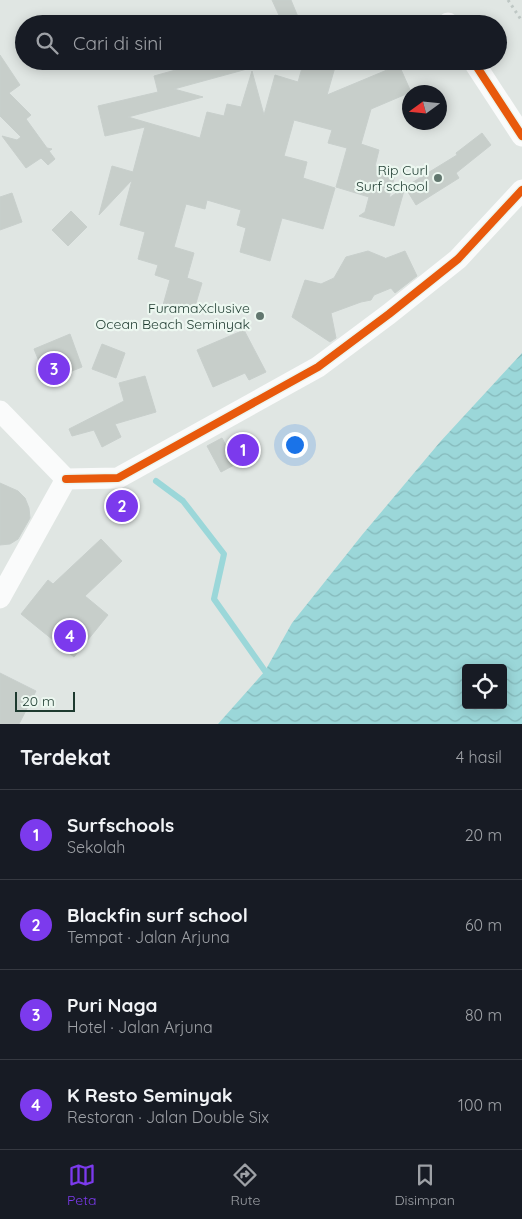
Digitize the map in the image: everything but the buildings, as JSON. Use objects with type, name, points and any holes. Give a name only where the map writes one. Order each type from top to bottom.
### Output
[{"type":"street","points":[[479,70],[522,136]]},
{"type":"street","points":[[0,411],[66,479],[118,478],[318,367],[458,259],[522,190]]},
{"type":"street","points":[[0,598],[66,479]]},
{"type":"path","points":[[508,0],[522,21]]},
{"type":"water","points":[[522,353],[522,724],[218,724],[265,671],[292,623],[362,535],[440,442]]},
{"type":"waterway","points":[[156,481],[183,501],[224,554],[214,599],[265,671]]},
{"type":"cycle path","points":[[479,70],[522,136]]},
{"type":"cycle path","points":[[66,479],[118,478],[318,367],[458,259],[522,190]]},
{"type":"place","name":"Rip Curl Surf school","points":[[438,178]]},
{"type":"place","name":"FuramaXclusive Ocean Beach Seminyak","points":[[260,316]]},
{"type":"place","name":"Puri Naga","points":[[54,369]]},
{"type":"place","name":"Surfschools","points":[[243,450]]},
{"type":"place","name":"Blackfin surf school","points":[[122,506]]},
{"type":"place","name":"K Resto Seminyak","points":[[70,636]]}]
